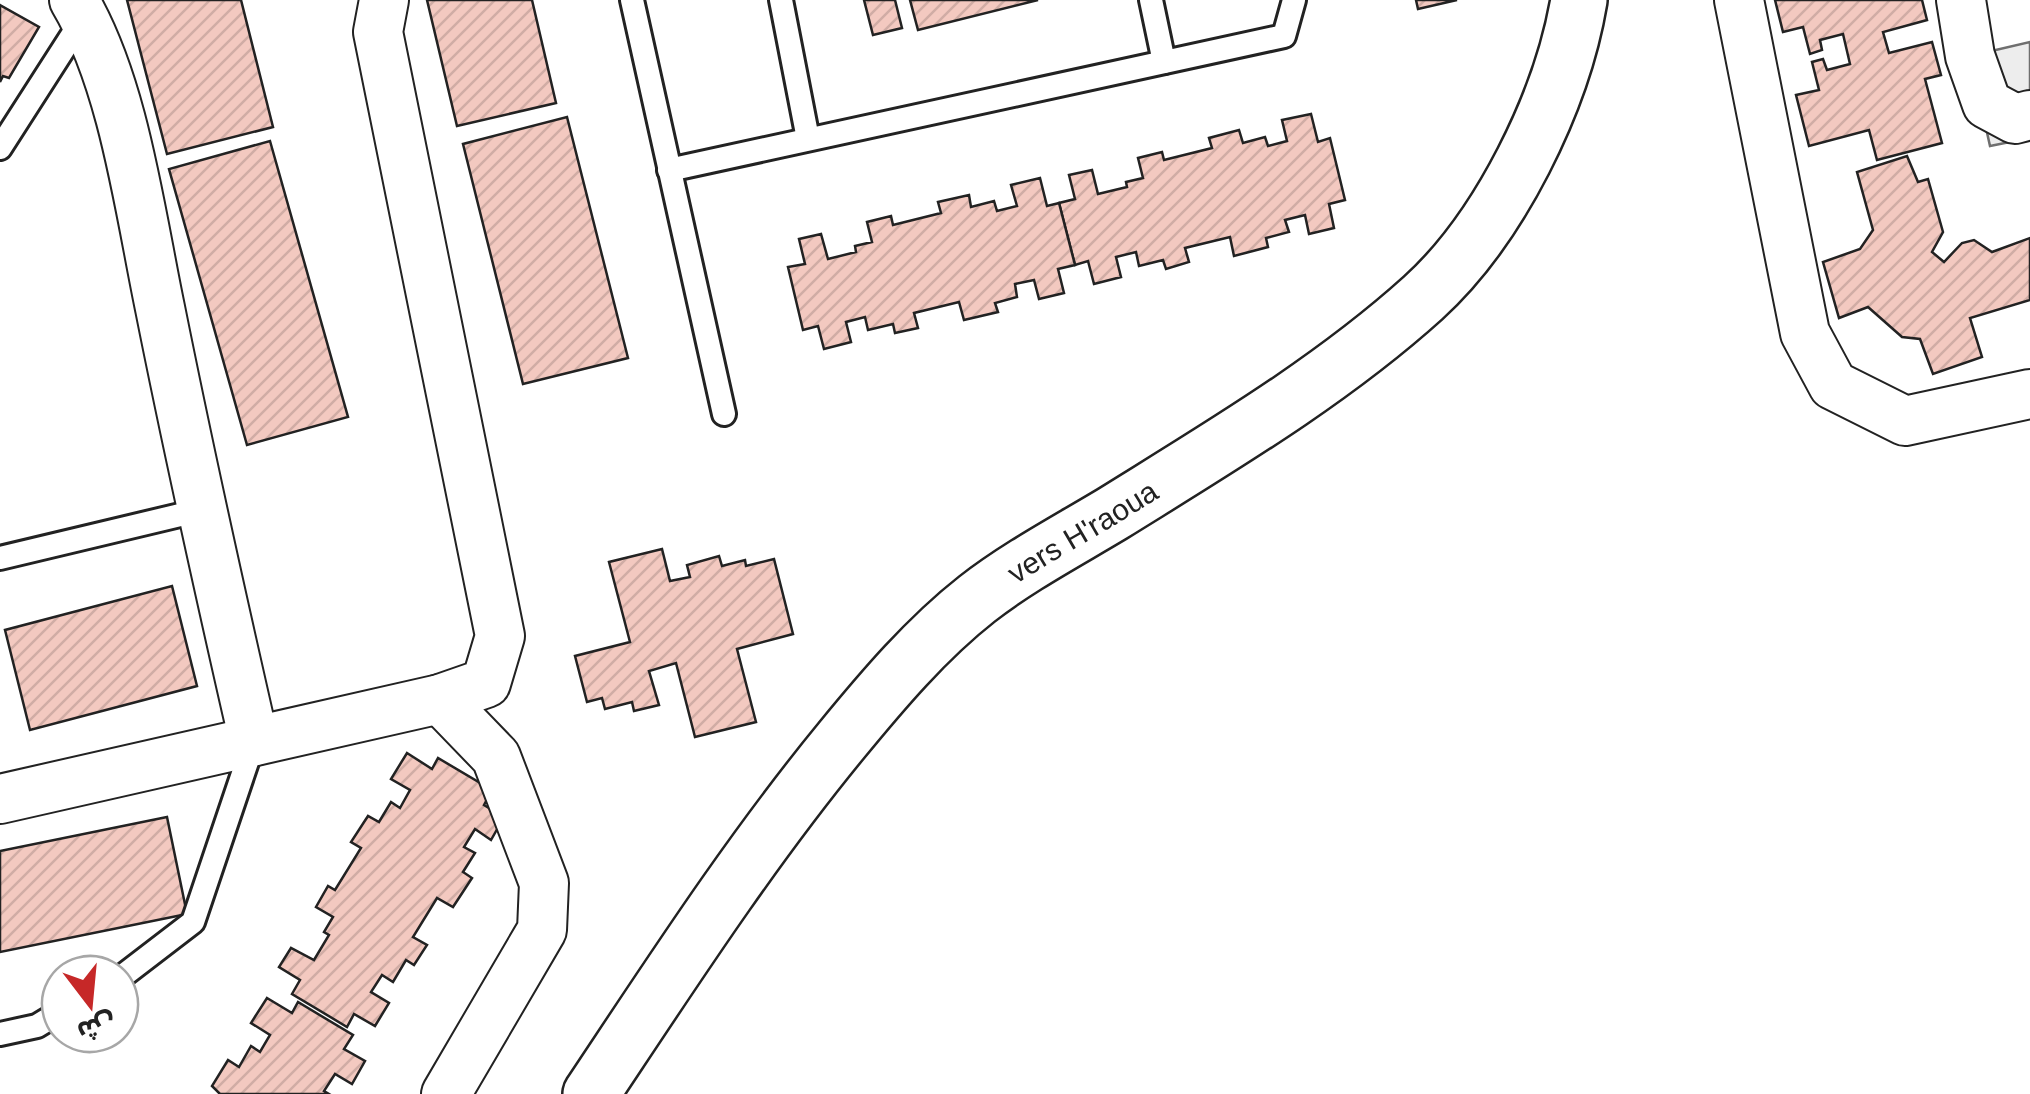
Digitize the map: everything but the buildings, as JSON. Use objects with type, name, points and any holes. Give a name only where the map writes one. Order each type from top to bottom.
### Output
[{"type":"street","points":[[0,799],[440,700],[486,683],[500,636],[378,32],[384,0]]},
{"type":"street","name":"vers H'raoua","points":[[590,1094],[733,880],[804,785],[886,686],[977,599],[1226,442],[1330,370],[1425,296],[1494,216],[1534,140],[1573,36],[1579,0]]},
{"type":"street","points":[[1739,0],[1805,333],[1833,385],[1905,421],[2030,394]]},
{"type":"street","points":[[1961,0],[1970,56],[1987,104],[2015,119],[2030,116]]},
{"type":"street","points":[[79,8],[120,116],[201,510],[254,741]]},
{"type":"street","points":[[440,700],[496,757],[544,883],[542,930],[446,1094]]},
{"type":"lane","points":[[632,0],[724,414]]},
{"type":"lane","points":[[781,0],[808,139]]},
{"type":"lane","points":[[1150,0],[1164,62]]},
{"type":"lane","points":[[670,170],[1284,36],[1294,0]]},
{"type":"lane","points":[[0,148],[79,8]]},
{"type":"lane","points":[[0,558],[201,510]]},
{"type":"lane","points":[[140,963],[194,922],[254,741]]},
{"type":"lane","points":[[0,1034],[40,1024]]},
{"type":"shaded area","points":[[2030,42],[2030,138],[1990,146],[1970,56]]}]
